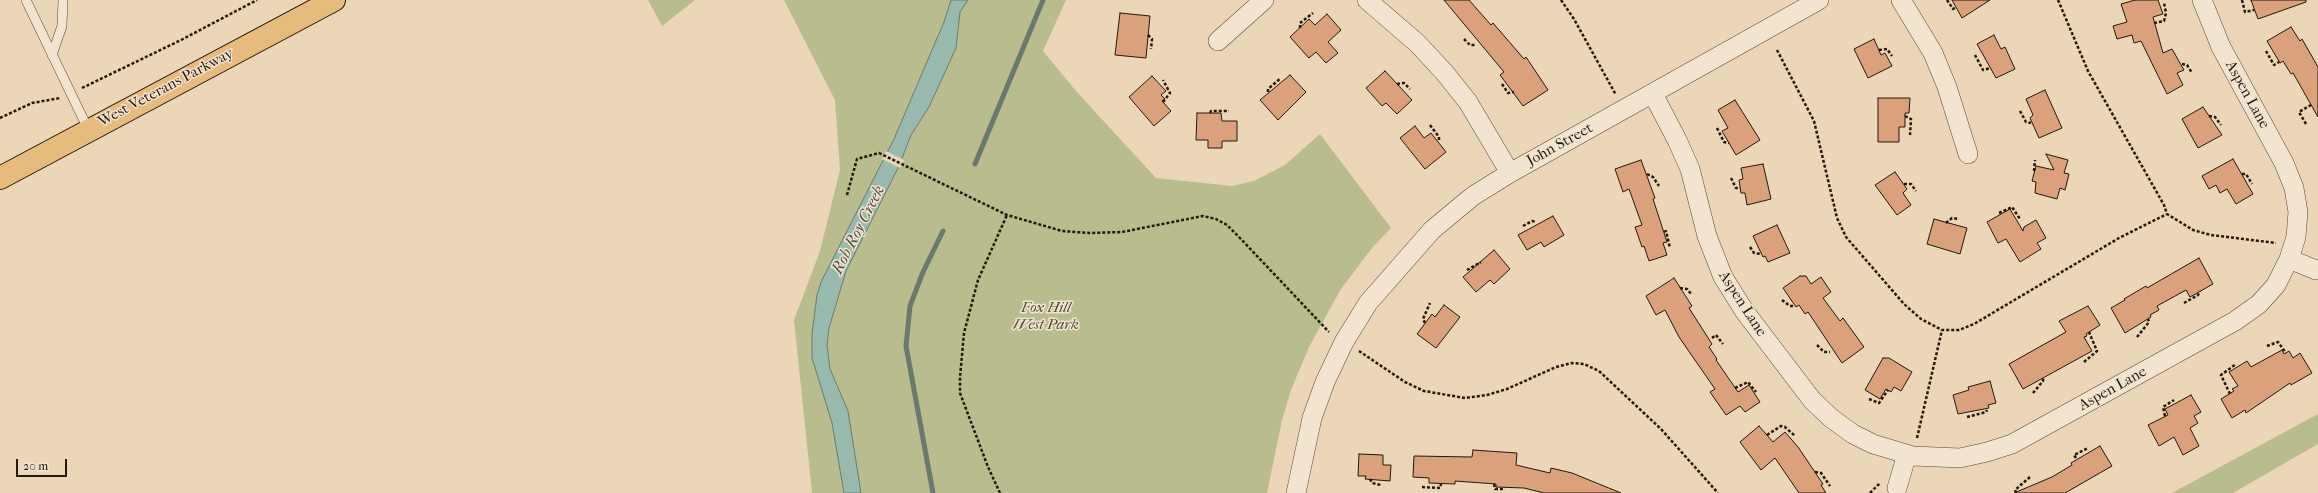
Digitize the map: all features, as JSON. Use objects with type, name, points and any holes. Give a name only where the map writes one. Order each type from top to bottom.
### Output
[{"type":"main road","name":"West Veterans Parkway","points":[[0,178],[88,129],[334,0]]},
{"type":"street","points":[[1218,41],[1264,0]]},
{"type":"street","points":[[1367,0],[1417,43],[1444,72],[1468,102],[1510,173]]},
{"type":"street","name":"John Street","points":[[1296,493],[1312,418],[1325,382],[1344,341],[1368,302],[1432,230],[1473,196],[1510,173],[1819,0]]},
{"type":"street","points":[[1901,0],[1933,54],[1947,87],[1968,154]]},
{"type":"street","name":"Aspen Lane","points":[[1653,94],[1690,169],[1704,223],[1718,266],[1744,312],[1800,385],[1824,412],[1853,434],[1867,440],[1912,446],[1935,458],[1960,458],[1987,452],[2026,437],[2235,321],[2259,304],[2276,285],[2286,251],[2296,237],[2298,212],[2294,188],[2284,163],[2221,48],[2202,0]]},
{"type":"street","points":[[2286,251],[2316,270]]},
{"type":"street","points":[[1897,488],[1912,446]]},
{"type":"lane","points":[[26,0],[88,129]]},
{"type":"lane","points":[[52,55],[62,26],[63,0]]},
{"type":"path","points":[[0,118],[32,103],[72,96],[86,85],[181,40],[257,0]]},
{"type":"path","points":[[1561,0],[1574,19],[1617,97]]},
{"type":"path","points":[[1947,0],[1953,9],[1956,8]]},
{"type":"path","points":[[2058,0],[2088,71],[2164,205],[2167,214],[2193,230],[2286,251]]},
{"type":"path","points":[[2242,0],[2245,12],[2254,10]]},
{"type":"path","points":[[2154,23],[2164,20],[2166,13],[2164,3]]},
{"type":"path","points":[[1300,28],[1300,23],[1313,13]]},
{"type":"path","points":[[1148,35],[1152,39],[1151,49]]},
{"type":"path","points":[[1464,39],[1470,45],[1476,45]]},
{"type":"path","points":[[1777,50],[1814,121],[1837,218],[1846,237],[1904,304],[1921,319],[1942,330],[1959,330],[1974,324],[2119,238],[2167,214]]},
{"type":"path","points":[[1879,50],[1887,50],[1892,56]]},
{"type":"path","points":[[2266,52],[2274,65],[2279,62]]},
{"type":"path","points":[[1975,55],[1983,70],[1991,68]]},
{"type":"path","points":[[2182,64],[2187,65],[2192,73]]},
{"type":"path","points":[[1268,92],[1268,89],[1280,78]]},
{"type":"path","points":[[1163,80],[1170,93],[1163,102]]},
{"type":"path","points":[[1397,84],[1404,83],[1410,89]]},
{"type":"path","points":[[1502,84],[1508,92],[1514,92]]},
{"type":"path","points":[[2306,124],[2300,112],[2311,105]]},
{"type":"path","points":[[1210,113],[1211,110],[1229,111]]},
{"type":"path","points":[[2020,111],[2026,122],[2031,123]]},
{"type":"path","points":[[1905,116],[1911,119],[1910,136]]},
{"type":"path","points":[[2209,116],[2215,118],[2221,124]]},
{"type":"path","points":[[1430,125],[1439,137],[1439,142]]},
{"type":"path","points":[[1717,128],[1724,142],[1729,143]]},
{"type":"path","points":[[847,195],[857,159],[879,153],[1007,215],[1062,230],[1089,233],[1122,232],[1203,216],[1216,219],[1227,225],[1239,237],[1321,325],[1405,382],[1424,391],[1465,398],[1487,395],[1507,389],[1556,367],[1572,363],[1584,364],[1607,378],[1661,429],[1718,493]]},
{"type":"path","points":[[2034,171],[2035,160]]},
{"type":"path","points":[[1647,174],[1653,177],[1659,186]]},
{"type":"path","points":[[2242,174],[2246,174],[2252,184]]},
{"type":"path","points":[[1731,178],[1736,188],[1740,188]]},
{"type":"path","points":[[1904,184],[1911,184],[1916,191]]},
{"type":"path","points":[[1999,213],[2012,208],[2020,220]]},
{"type":"path","points":[[1000,493],[988,467],[960,393],[960,377],[964,333],[974,293],[1007,215]]},
{"type":"path","points":[[1946,223],[1952,218],[1959,219]]},
{"type":"path","points":[[1524,226],[1532,221],[1536,222]]},
{"type":"path","points":[[1664,232],[1666,231],[1670,248]]},
{"type":"path","points":[[1750,247],[1754,253],[1761,254]]},
{"type":"path","points":[[1468,270],[1475,263],[1481,262]]},
{"type":"path","points":[[1680,288],[1687,289],[1692,295]]},
{"type":"path","points":[[2184,303],[2198,295],[2200,291]]},
{"type":"path","points":[[1782,300],[1790,306],[1795,306]]},
{"type":"path","points":[[1425,323],[1423,319],[1430,303]]},
{"type":"path","points":[[2137,337],[2150,322],[2148,319]]},
{"type":"path","points":[[1912,446],[1942,330]]},
{"type":"path","points":[[2084,362],[2097,351],[2089,332]]},
{"type":"path","points":[[1712,338],[1716,336],[1724,344]]},
{"type":"path","points":[[2267,346],[2278,342],[2286,353]]},
{"type":"path","points":[[1817,345],[1824,352],[1830,352]]},
{"type":"path","points":[[2230,394],[2221,375],[2236,364]]},
{"type":"path","points":[[2033,393],[2043,381],[2043,377]]},
{"type":"path","points":[[1735,388],[1748,382],[1756,392]]},
{"type":"path","points":[[1869,399],[1879,403],[1888,390]]},
{"type":"path","points":[[2165,416],[2163,407],[2174,400]]},
{"type":"path","points":[[1967,417],[1986,412],[1986,410]]},
{"type":"path","points":[[1767,435],[1781,426],[1785,427],[1795,436]]},
{"type":"path","points":[[2076,458],[2074,455],[2088,448]]},
{"type":"path","points":[[1815,472],[1821,473],[1830,486]]},
{"type":"path","points":[[2016,493],[2015,490],[2030,477]]},
{"type":"path","points":[[1370,479],[1372,484],[1381,485]]},
{"type":"path","points":[[1422,487],[1440,488],[1442,484]]},
{"type":"path","points":[[1494,484],[1495,489],[1505,489]]},
{"type":"green space","points":[[648,0],[695,0],[662,26]]},
{"type":"green space","points":[[784,0],[951,0],[944,22],[894,139],[835,255],[817,295],[812,358],[832,423],[844,493],[812,493],[794,320],[820,251],[840,170],[835,100]]},
{"type":"green space","name":"Fox Hill West Park","points":[[968,0],[1066,0],[1043,51],[1076,91],[1156,178],[1232,186],[1254,181],[1285,165],[1320,134],[1391,228],[1372,248],[1341,289],[1309,347],[1291,390],[1282,420],[1267,493],[861,493],[848,411],[830,369],[827,345],[829,328],[846,271],[899,166],[911,135],[929,107],[956,48],[960,12]]},
{"type":"green space","points":[[2318,414],[2318,444],[2233,493],[2172,493]]},
{"type":"water","name":"Rob Roy Creek","points":[[951,0],[968,0],[960,12],[956,48],[929,107],[911,135],[899,166],[846,271],[829,328],[827,345],[830,369],[848,411],[861,493],[844,493],[832,423],[812,358],[812,334],[817,295],[821,282],[894,139],[944,22]]},
{"type":"pier","points":[[886,151],[904,160],[900,168],[882,159]]},
{"type":"building","points":[[1444,0],[1469,0],[1491,25],[1493,23],[1524,59],[1526,57],[1548,90],[1523,106],[1500,75],[1504,72]]},
{"type":"building","points":[[1952,0],[1990,0],[1962,18]]},
{"type":"building","points":[[2135,0],[2158,0],[2163,14],[2153,17],[2163,53],[2172,49],[2184,70],[2177,73],[2183,85],[2167,94],[2141,41],[2134,43],[2132,35],[2117,39],[2113,26],[2127,22],[2121,4]]},
{"type":"building","points":[[2251,0],[2306,0],[2306,2],[2258,19]]},
{"type":"building","points":[[1120,13],[1150,16],[1146,58],[1115,55]]},
{"type":"building","points":[[1327,14],[1341,30],[1328,42],[1338,53],[1326,63],[1316,52],[1309,58],[1290,37],[1309,19],[1315,25]]},
{"type":"building","points":[[2291,27],[2300,41],[2302,39],[2318,67],[2318,117],[2293,73],[2291,74],[2283,61],[2280,63],[2267,41]]},
{"type":"building","points":[[1994,35],[2001,49],[2005,47],[2015,69],[1996,78],[1977,44]]},
{"type":"building","points":[[1874,39],[1881,55],[1885,53],[1892,66],[1868,78],[1854,49]]},
{"type":"building","points":[[1385,71],[1412,100],[1397,114],[1386,103],[1382,106],[1366,88]]},
{"type":"building","points":[[1290,75],[1306,92],[1278,120],[1260,100]]},
{"type":"building","points":[[1152,76],[1166,91],[1161,95],[1165,99],[1162,101],[1171,111],[1154,126],[1129,97]]},
{"type":"building","points":[[2045,90],[2062,128],[2039,138],[2030,118],[2033,115],[2026,99]]},
{"type":"building","points":[[1878,98],[1910,98],[1909,113],[1905,113],[1905,127],[1899,127],[1899,142],[1878,142]]},
{"type":"building","points":[[1735,100],[1760,140],[1736,155],[1722,131],[1728,128],[1718,110]]},
{"type":"building","points":[[2203,107],[2222,135],[2198,148],[2182,119]]},
{"type":"building","points":[[1197,113],[1221,113],[1222,121],[1237,121],[1237,141],[1222,141],[1222,148],[1208,148],[1208,140],[1196,140]]},
{"type":"building","points":[[1415,126],[1424,138],[1431,133],[1446,152],[1425,169],[1400,138]]},
{"type":"building","points":[[2046,154],[2068,160],[2064,173],[2069,174],[2065,190],[2060,188],[2057,199],[2035,193],[2036,182],[2032,181],[2036,166],[2054,170]]},
{"type":"building","points":[[2233,159],[2253,194],[2236,204],[2227,189],[2220,193],[2216,185],[2209,189],[2202,176]]},
{"type":"building","points":[[1641,160],[1655,198],[1653,199],[1667,242],[1663,243],[1667,255],[1649,261],[1635,227],[1642,225],[1629,189],[1623,192],[1615,169]]},
{"type":"building","points":[[1763,164],[1771,199],[1747,205],[1745,193],[1741,193],[1739,180],[1743,179],[1741,168]]},
{"type":"building","points":[[1895,172],[1907,189],[1903,193],[1911,205],[1897,215],[1875,185]]},
{"type":"building","points":[[2010,209],[2023,231],[2024,227],[2036,220],[2046,238],[2037,243],[2041,249],[2020,262],[2006,239],[1998,243],[1987,222]]},
{"type":"building","points":[[1553,216],[1564,235],[1544,247],[1541,242],[1527,250],[1518,235]]},
{"type":"building","points":[[1934,219],[1967,228],[1960,254],[1927,244]]},
{"type":"building","points":[[1777,225],[1790,253],[1768,262],[1765,256],[1763,257],[1753,236]]},
{"type":"building","points":[[1494,250],[1510,269],[1494,284],[1490,280],[1476,292],[1463,277]]},
{"type":"building","points":[[2199,258],[2213,284],[2190,297],[2186,290],[2157,306],[2159,310],[2150,315],[2151,317],[2125,333],[2111,308],[2146,286],[2147,288]]},
{"type":"building","points":[[1800,276],[1806,276],[1811,284],[1821,277],[1831,292],[1823,298],[1840,321],[1843,318],[1864,347],[1842,363],[1808,312],[1805,314],[1799,305],[1796,307],[1783,288]]},
{"type":"building","points":[[1674,278],[1692,306],[1689,308],[1712,344],[1709,347],[1717,359],[1716,360],[1738,392],[1749,385],[1760,402],[1745,412],[1740,406],[1726,415],[1710,392],[1715,389],[1679,337],[1665,310],[1656,315],[1646,296]]},
{"type":"building","points":[[1444,305],[1460,317],[1436,348],[1417,334],[1432,314],[1435,317]]},
{"type":"building","points":[[2088,306],[2100,325],[2084,337],[2092,351],[2023,389],[2009,364],[2066,332],[2059,321]]},
{"type":"building","points":[[2282,350],[2284,354],[2289,351],[2293,358],[2300,353],[2312,373],[2291,385],[2290,383],[2246,413],[2245,410],[2232,418],[2221,399],[2234,391],[2232,389],[2238,386],[2229,372],[2247,361],[2251,367]]},
{"type":"building","points":[[1883,358],[1889,358],[1912,372],[1901,391],[1894,387],[1891,392],[1886,389],[1880,399],[1865,390]]},
{"type":"building","points":[[1990,381],[1996,403],[1988,405],[1989,408],[1958,414],[1953,395],[1969,390],[1968,387]]},
{"type":"building","points":[[2191,395],[2201,412],[2194,416],[2198,423],[2190,428],[2199,446],[2183,455],[2174,437],[2159,446],[2148,425],[2168,415],[2165,409]]},
{"type":"building","points":[[1759,426],[1773,442],[1785,432],[1798,447],[1823,484],[1821,485],[1826,493],[1799,493],[1775,458],[1761,470],[1740,442]]},
{"type":"building","points":[[2100,446],[2112,466],[2065,493],[2014,493],[2052,477],[2072,465],[2071,463]]},
{"type":"building","points":[[1473,450],[1517,453],[1516,465],[1550,473],[1551,468],[1572,473],[1621,493],[1544,493],[1524,488],[1496,487],[1496,484],[1455,481],[1455,484],[1429,483],[1429,478],[1413,477],[1414,456],[1472,457]]},
{"type":"building","points":[[1359,454],[1383,455],[1383,465],[1391,465],[1390,481],[1365,479],[1366,476],[1358,476]]},
{"type":"waterway","points":[[975,164],[1043,0]]},
{"type":"waterway","points":[[933,493],[906,346],[910,306],[923,272],[943,231]]}]
